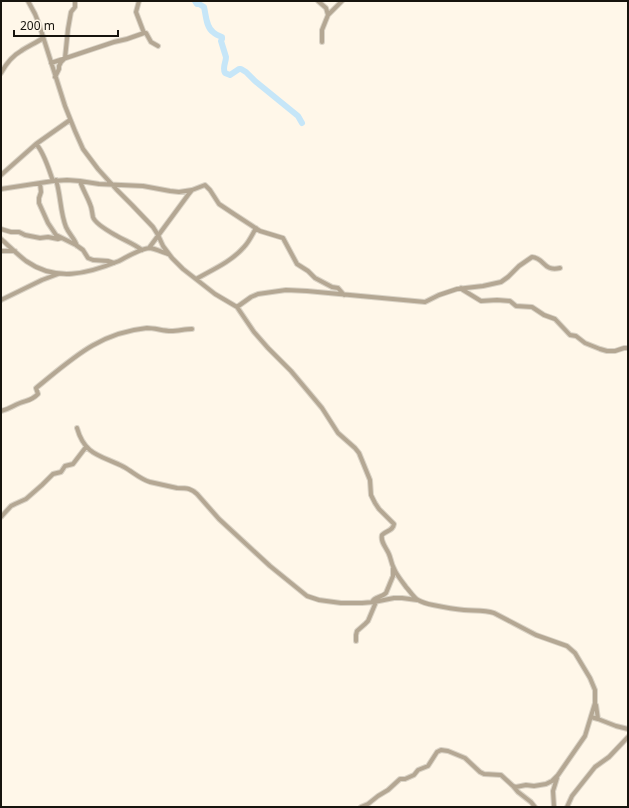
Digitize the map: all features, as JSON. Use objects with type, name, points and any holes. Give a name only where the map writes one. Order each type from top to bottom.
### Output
[{"type":"street","points":[[28,1],[35,14],[44,38],[55,77],[70,120],[84,150],[111,184],[148,222],[158,235],[168,254],[176,263],[215,294],[237,307],[254,332],[291,371],[322,408],[338,433],[359,453],[370,480],[371,495],[379,509],[394,524],[392,530],[384,533],[382,538],[393,568],[398,577],[417,600]]},
{"type":"street","points":[[55,77],[61,62],[65,58],[68,28],[75,1]]},
{"type":"street","points":[[139,1],[136,12],[144,33],[146,33],[151,42],[158,46]]},
{"type":"street","points":[[318,1],[326,8],[328,15]]},
{"type":"street","points":[[322,42],[322,30],[328,15],[342,1]]},
{"type":"street","points":[[51,63],[144,33]]},
{"type":"street","points":[[1,72],[6,64],[22,50],[44,38]]},
{"type":"street","points":[[1,175],[36,144],[70,120]]},
{"type":"street","points":[[36,144],[42,152],[55,180],[60,195],[63,219],[68,232],[88,258],[114,263]]},
{"type":"street","points":[[1,189],[55,180],[143,186],[179,192],[192,190],[203,185],[210,190],[219,204],[256,228],[283,238],[297,264],[308,271],[315,278],[338,288],[344,295]]},
{"type":"street","points":[[80,181],[91,204],[95,221],[115,235],[134,244],[142,250]]},
{"type":"street","points":[[40,183],[41,192],[39,201],[52,231],[61,238],[78,246]]},
{"type":"street","points":[[149,248],[192,190]]},
{"type":"street","points":[[196,279],[225,263],[237,253],[244,247],[256,228]]},
{"type":"street","points":[[1,229],[40,238],[61,238]]},
{"type":"street","points":[[1,238],[15,252],[32,265],[47,271],[65,275],[79,273],[114,263],[149,248],[168,254]]},
{"type":"street","points":[[1,251],[15,252]]},
{"type":"street","points":[[237,307],[258,294],[286,290],[425,302],[439,295],[461,288],[483,286],[501,282],[532,257],[539,259],[548,267],[553,269],[560,268]]},
{"type":"street","points":[[2,298],[58,274]]},
{"type":"street","points":[[461,288],[481,301],[510,301],[516,306],[532,306],[544,315],[555,319],[570,335],[576,336],[585,343],[611,351],[628,348]]},
{"type":"street","points":[[1,410],[9,410],[20,403],[32,399],[38,394],[36,388],[65,363],[106,338],[145,328],[159,328],[172,331],[192,329]]},
{"type":"street","points":[[77,428],[86,447],[103,459],[123,467],[146,480],[193,491],[219,519],[270,566],[307,596],[319,600],[362,603],[397,597],[417,600],[438,606],[464,610],[488,611],[536,635],[567,646],[575,653],[590,678],[595,690],[595,703],[598,719]]},
{"type":"street","points":[[1,517],[15,504],[26,499],[53,474],[61,472],[65,466],[73,464],[86,447]]},
{"type":"street","points":[[356,641],[357,631],[368,621],[375,598],[384,595],[387,592],[393,568]]},
{"type":"street","points":[[513,786],[519,787],[526,785],[534,786],[546,784],[558,775],[585,736],[595,703]]},
{"type":"street","points":[[591,717],[628,729]]},
{"type":"street","points":[[567,807],[572,796],[595,767],[609,757],[628,736]]},
{"type":"street","points":[[361,807],[390,789],[400,780],[414,775],[418,770],[428,766],[437,752],[441,750],[448,751],[465,758],[484,774],[501,775],[535,807]]},
{"type":"street","points":[[554,807],[553,791],[558,775]]},
{"type":"waterway","points":[[195,1],[197,4],[204,7],[211,30],[216,35],[222,37],[221,41],[226,57],[224,67],[225,73],[230,75],[239,69],[246,72],[298,116],[302,123]]}]
